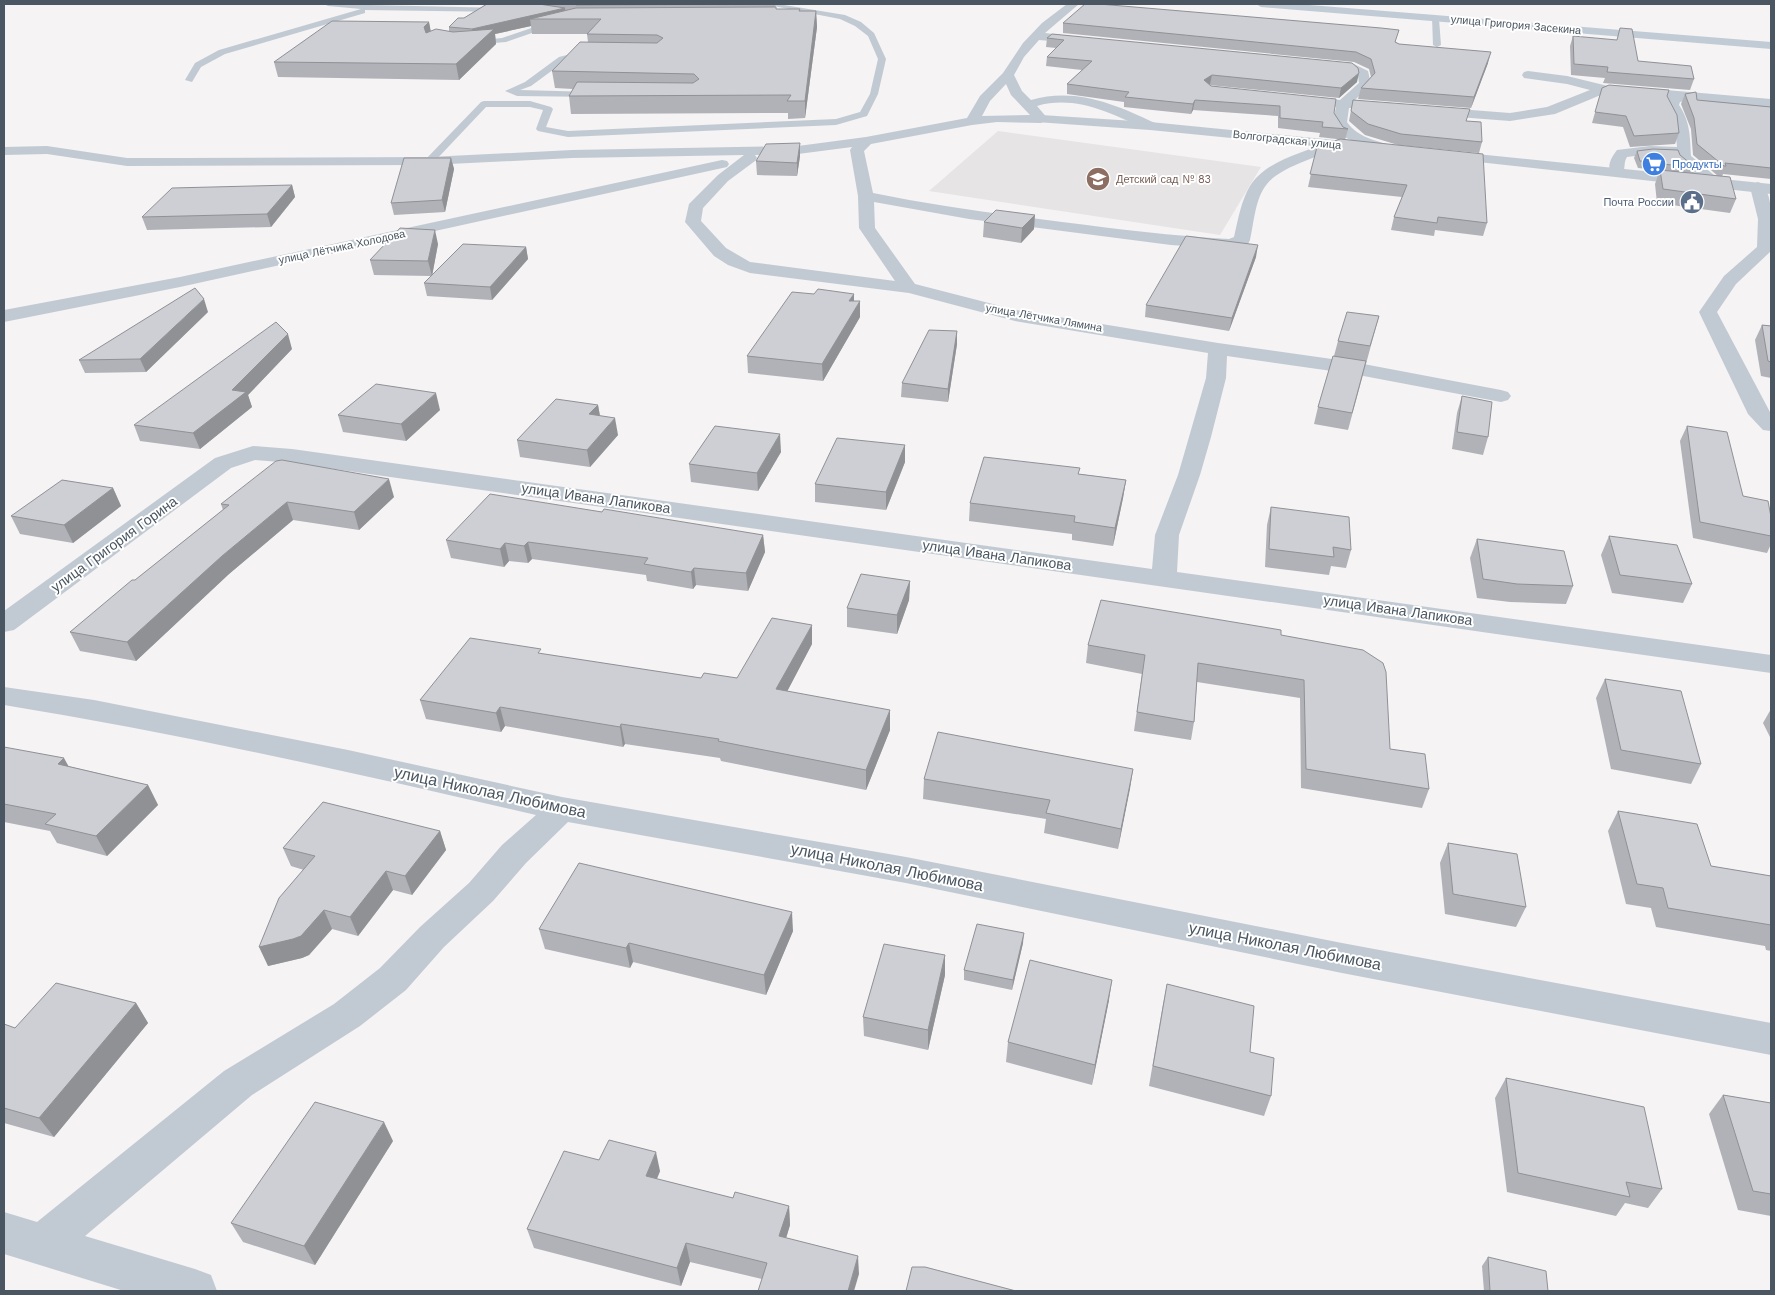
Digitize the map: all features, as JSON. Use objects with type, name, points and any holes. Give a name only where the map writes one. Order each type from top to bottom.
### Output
[{"type":"main road","name":"улица Григория Засекина","points":[[1261,4],[1771,46]]},
{"type":"street","points":[[972,121],[985,99],[1008,75],[1015,58],[1064,10],[1074,4]]},
{"type":"street","points":[[1037,36],[1093,42]]},
{"type":"street","points":[[1311,64],[1354,68],[1364,74],[1365,84],[1343,104]]},
{"type":"street","points":[[1008,75],[1016,92],[1041,119]]},
{"type":"street","points":[[1528,76],[1566,80],[1613,90],[1771,103]]},
{"type":"street","points":[[1422,110],[1510,116],[1550,111],[1613,90]]},
{"type":"street","points":[[1688,96],[1674,100],[1672,105],[1679,114],[1683,130],[1684,156],[1715,183]]},
{"type":"street","points":[[1288,98],[1373,106]]},
{"type":"street","points":[[1027,105],[1052,99],[1092,101],[1107,105],[1150,126]]},
{"type":"street","name":"Волгоградская улица","points":[[798,150],[866,141],[997,118],[1150,126],[1403,151],[1369,143],[1347,132],[1340,122],[1343,104]]},
{"type":"street","points":[[866,141],[857,150],[866,196],[867,228],[909,288]]},
{"type":"street","points":[[866,196],[927,208],[995,218],[1158,238],[1230,244],[1242,240],[1249,208],[1261,180],[1270,173],[1335,145]]},
{"type":"street","points":[[4,151],[47,150],[127,162],[429,161],[572,154],[798,150]]},
{"type":"street","name":"улица Лётчика Холодова","points":[[4,316],[180,282],[750,158],[798,150]]},
{"type":"street","points":[[1617,172],[1617,160],[1622,153],[1650,150],[1683,151]]},
{"type":"street","points":[[1438,154],[1765,188],[1765,248],[1730,280],[1708,312],[1759,414],[1771,425]]},
{"type":"street","name":"улица Лётчика Лямина","points":[[750,158],[723,178],[695,208],[693,222],[722,255],[736,264],[756,269],[909,288],[1015,315],[1218,349],[1354,368],[1501,396]]},
{"type":"street","points":[[1164,577],[1166,535],[1189,476],[1216,378],[1218,349]]},
{"type":"street","name":"улица Ивана Лапикова","points":[[223,463],[253,453],[292,456],[1164,577],[1771,664]]},
{"type":"street","name":"улица Григория Горина","points":[[4,624],[223,463]]},
{"type":"street","name":"улица Николая Любимова","points":[[4,696],[94,710],[329,757],[562,809],[906,870],[1342,958],[1771,1039]]},
{"type":"street","points":[[23,1239],[238,1083],[347,1015],[393,979],[432,937],[481,892],[534,834],[562,809]]},
{"type":"street","points":[[23,1239],[195,1291]]},
{"type":"lane","points":[[328,4],[372,8],[471,6],[516,10]]},
{"type":"lane","points":[[189,80],[198,65],[222,52],[387,4]]},
{"type":"lane","points":[[484,104],[530,104],[548,109],[541,129],[568,134],[836,122],[864,114],[874,94],[882,59],[872,35],[858,24],[842,17],[767,4]]},
{"type":"lane","points":[[459,19],[471,6]]},
{"type":"lane","points":[[800,18],[858,24]]},
{"type":"lane","points":[[1435,19],[1438,45]]},
{"type":"lane","points":[[463,43],[502,40],[563,21]]},
{"type":"lane","points":[[429,161],[484,104],[529,84],[559,60],[568,56],[602,54]]},
{"type":"lane","points":[[506,93],[608,95]]},
{"type":"shaded area","name":"Детский сад № 83","points":[[998,131],[1261,167],[1220,235],[929,191]]},
{"type":"building","points":[[487,4],[539,4],[565,8],[472,29],[449,27],[458,18],[464,18]]},
{"type":"building","points":[[576,4],[775,4],[576,5]]},
{"type":"building","points":[[1085,4],[1399,30],[1395,42],[1399,44],[1491,52],[1474,97],[1361,88],[1375,73],[1371,59],[1356,52],[1063,23]]},
{"type":"building","points":[[776,7],[776,9],[816,11],[805,101],[787,101],[791,95],[569,96],[577,82],[693,83],[699,79],[694,74],[552,71],[580,42],[657,43],[663,38],[657,35],[587,34],[601,19],[530,19],[576,8]]},
{"type":"building","points":[[332,21],[429,22],[424,27],[426,33],[436,29],[453,32],[494,29],[456,64],[274,62]]},
{"type":"building","points":[[1620,28],[1632,29],[1638,61],[1691,66],[1694,79],[1607,72],[1608,67],[1574,64],[1573,36],[1617,40]]},
{"type":"building","points":[[1052,34],[1352,63],[1358,68],[1359,73],[1341,88],[1212,75],[1204,80],[1211,86],[1336,99],[1334,113],[1343,127],[1348,129],[1322,127],[1323,122],[1280,118],[1280,106],[1195,100],[1193,104],[1125,97],[1129,92],[1067,84],[1092,61],[1047,57],[1064,40],[1047,38]]},
{"type":"building","points":[[1609,85],[1669,90],[1667,96],[1677,115],[1679,133],[1634,136],[1626,116],[1595,112],[1602,88]]},
{"type":"building","points":[[1696,92],[1697,100],[1771,107],[1771,168],[1725,163],[1726,166],[1724,166],[1697,144],[1694,118],[1685,94]]},
{"type":"building","points":[[1353,100],[1470,109],[1466,121],[1481,122],[1482,142],[1401,134],[1368,124],[1351,111]]},
{"type":"building","points":[[1340,139],[1483,154],[1487,223],[1438,217],[1437,223],[1394,217],[1407,185],[1310,174],[1317,147]]},
{"type":"building","points":[[800,143],[797,163],[756,161],[766,144]]},
{"type":"building","points":[[1653,149],[1678,150],[1680,155],[1696,168],[1640,161],[1637,151]]},
{"type":"building","points":[[404,158],[451,158],[442,200],[391,203]]},
{"type":"building","points":[[1660,170],[1730,177],[1736,199],[1663,189]]},
{"type":"building","points":[[292,185],[267,214],[142,217],[172,188]]},
{"type":"building","points":[[996,210],[1035,215],[1022,228],[984,222]]},
{"type":"building","points":[[400,228],[435,230],[428,261],[370,260]]},
{"type":"building","points":[[1186,236],[1258,245],[1232,318],[1146,305]]},
{"type":"building","points":[[463,244],[526,247],[490,287],[424,283]]},
{"type":"building","points":[[195,288],[204,299],[140,359],[79,360]]},
{"type":"building","points":[[818,289],[854,294],[849,301],[860,301],[822,364],[747,356],[792,292],[814,294]]},
{"type":"building","points":[[1347,312],[1379,316],[1370,346],[1338,341]]},
{"type":"building","points":[[276,322],[288,334],[232,390],[246,392],[193,433],[134,425]]},
{"type":"building","points":[[1762,325],[1771,326],[1771,362],[1768,361]]},
{"type":"building","points":[[929,330],[957,331],[948,389],[902,383]]},
{"type":"building","points":[[1333,356],[1366,361],[1352,413],[1318,407]]},
{"type":"building","points":[[376,384],[436,393],[401,424],[338,415]]},
{"type":"building","points":[[1462,396],[1492,402],[1488,437],[1457,432]]},
{"type":"building","points":[[556,399],[598,405],[589,414],[615,418],[587,450],[517,440]]},
{"type":"building","points":[[715,426],[780,434],[757,473],[689,464]]},
{"type":"building","points":[[1687,426],[1727,432],[1743,496],[1768,501],[1771,517],[1771,536],[1700,522]]},
{"type":"building","points":[[837,438],[905,445],[886,492],[815,484]]},
{"type":"building","points":[[984,457],[1080,468],[1078,474],[1126,480],[1115,528],[1074,522],[1075,516],[970,503]]},
{"type":"building","points":[[282,460],[389,479],[354,512],[287,502],[222,556],[127,642],[70,632],[132,580],[135,580],[229,505],[221,504],[276,461]]},
{"type":"building","points":[[62,480],[113,488],[64,525],[11,516]]},
{"type":"building","points":[[490,494],[602,512],[604,509],[763,535],[746,573],[694,568],[691,572],[644,564],[648,558],[528,542],[524,546],[505,543],[500,549],[446,540]]},
{"type":"building","points":[[1271,507],[1349,517],[1351,550],[1333,547],[1334,557],[1269,549]]},
{"type":"building","points":[[1609,536],[1677,545],[1692,584],[1620,575]]},
{"type":"building","points":[[1477,539],[1564,551],[1573,586],[1517,584],[1483,579]]},
{"type":"building","points":[[861,574],[910,581],[897,615],[847,608]]},
{"type":"building","points":[[1101,600],[1281,630],[1281,635],[1363,650],[1383,663],[1386,672],[1390,749],[1425,754],[1429,789],[1306,769],[1304,680],[1198,663],[1194,722],[1137,712],[1145,655],[1088,645]]},
{"type":"building","points":[[772,618],[812,625],[776,689],[890,710],[866,770],[718,741],[719,739],[621,724],[620,727],[500,707],[496,713],[420,700],[470,638],[541,649],[538,653],[701,678],[704,673],[737,678]]},
{"type":"building","points":[[1605,679],[1681,691],[1701,764],[1621,750]]},
{"type":"building","points":[[938,732],[1133,769],[1121,829],[1046,813],[1050,800],[924,779]]},
{"type":"building","points":[[4,747],[64,758],[58,764],[148,785],[96,836],[45,824],[56,814],[4,804]]},
{"type":"building","points":[[323,802],[440,831],[405,876],[386,871],[350,917],[324,910],[301,936],[259,947],[279,898],[315,856],[283,848]]},
{"type":"building","points":[[1618,811],[1697,824],[1711,866],[1771,876],[1771,925],[1668,908],[1663,888],[1637,884]]},
{"type":"building","points":[[1448,843],[1517,854],[1526,907],[1453,894]]},
{"type":"building","points":[[579,863],[792,912],[764,975],[629,943],[626,948],[539,929]]},
{"type":"building","points":[[977,924],[1024,933],[1013,980],[964,970]]},
{"type":"building","points":[[884,944],[945,955],[928,1030],[863,1017]]},
{"type":"building","points":[[1030,960],[1112,980],[1095,1065],[1008,1042]]},
{"type":"building","points":[[56,983],[136,1003],[39,1118],[4,1108],[4,1024],[15,1028]]},
{"type":"building","points":[[1167,984],[1254,1006],[1250,1052],[1274,1058],[1271,1096],[1153,1066]]},
{"type":"building","points":[[1506,1078],[1644,1107],[1662,1189],[1626,1182],[1630,1197],[1518,1173]]},
{"type":"building","points":[[1723,1095],[1771,1103],[1771,1194],[1753,1191]]},
{"type":"building","points":[[315,1102],[384,1122],[304,1246],[231,1223]]},
{"type":"building","points":[[609,1140],[656,1152],[646,1176],[733,1198],[735,1192],[789,1206],[779,1236],[858,1256],[848,1291],[758,1291],[767,1263],[686,1243],[677,1268],[527,1229],[564,1151],[599,1160]]},
{"type":"building","points":[[1488,1257],[1546,1271],[1548,1291],[1490,1291]]},
{"type":"building","points":[[912,1267],[925,1267],[1016,1291],[906,1291]]},
{"type":"place","name":"Продукты","points":[[1654,164]]},
{"type":"place","name":"Детский сад № 83","points":[[1098,179]]},
{"type":"place","name":"Почта России","points":[[1692,202]]}]
